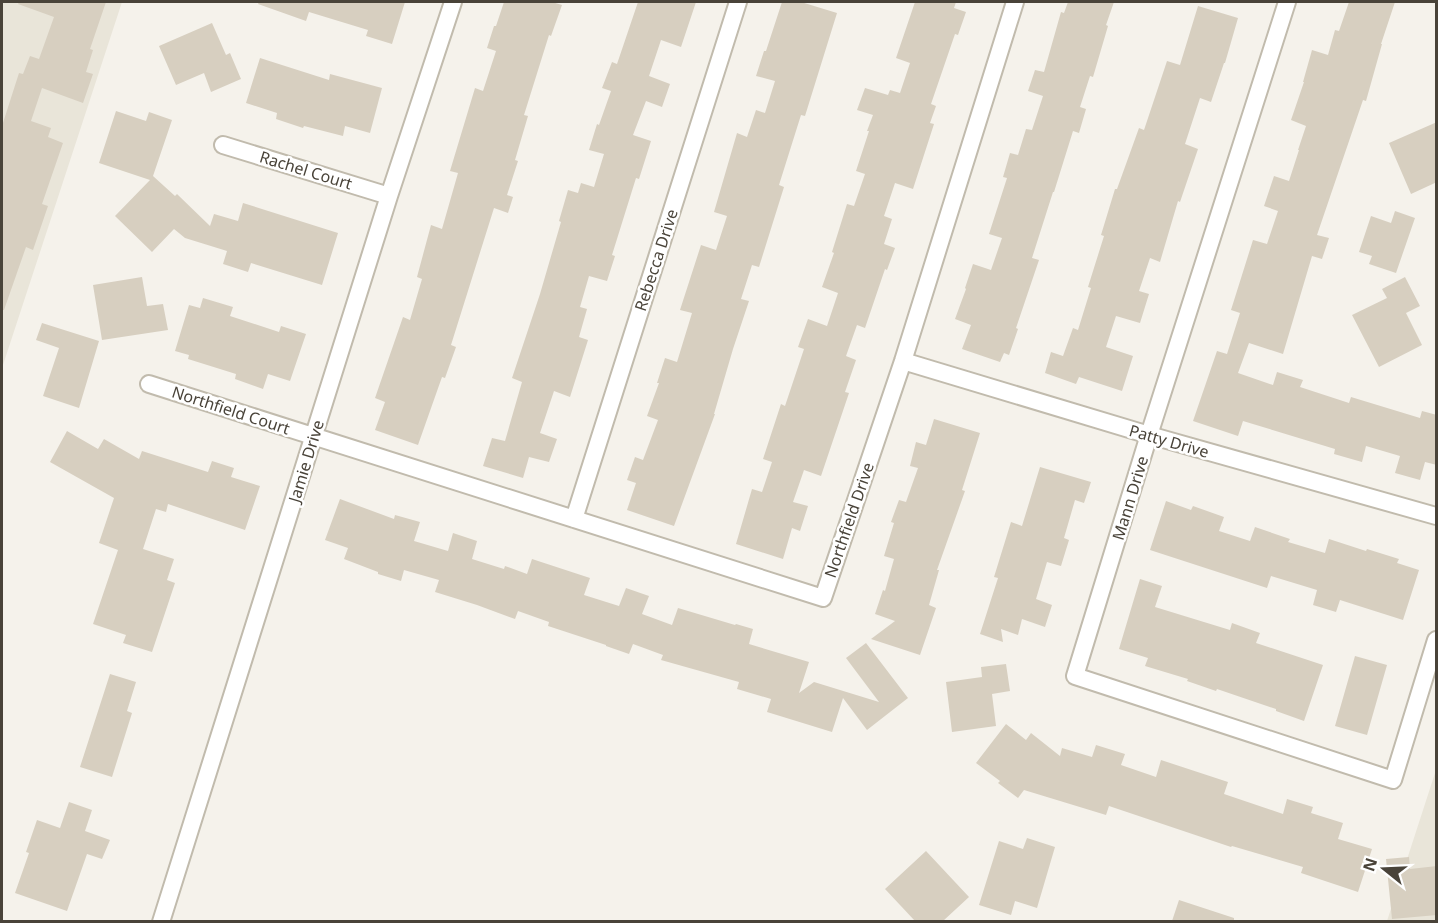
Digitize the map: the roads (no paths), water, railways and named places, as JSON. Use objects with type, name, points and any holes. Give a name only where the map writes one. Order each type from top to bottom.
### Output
[{"type":"street","name":"Jamie Drive","points":[[161,921],[389,196],[453,2]]},
{"type":"street","name":"Rebecca Drive","points":[[574,519],[738,2]]},
{"type":"street","name":"Northfield Drive","points":[[314,437],[823,598],[903,361],[1016,2]]},
{"type":"street","name":"Mann Drive","points":[[1287,2],[1075,676],[1393,780],[1437,640]]},
{"type":"street","name":"Rachel Court","points":[[224,145],[389,196]]},
{"type":"street","name":"Patty Drive","points":[[903,361],[1149,435],[1437,516]]},
{"type":"street","name":"Northfield Court","points":[[149,384],[314,437]]}]
